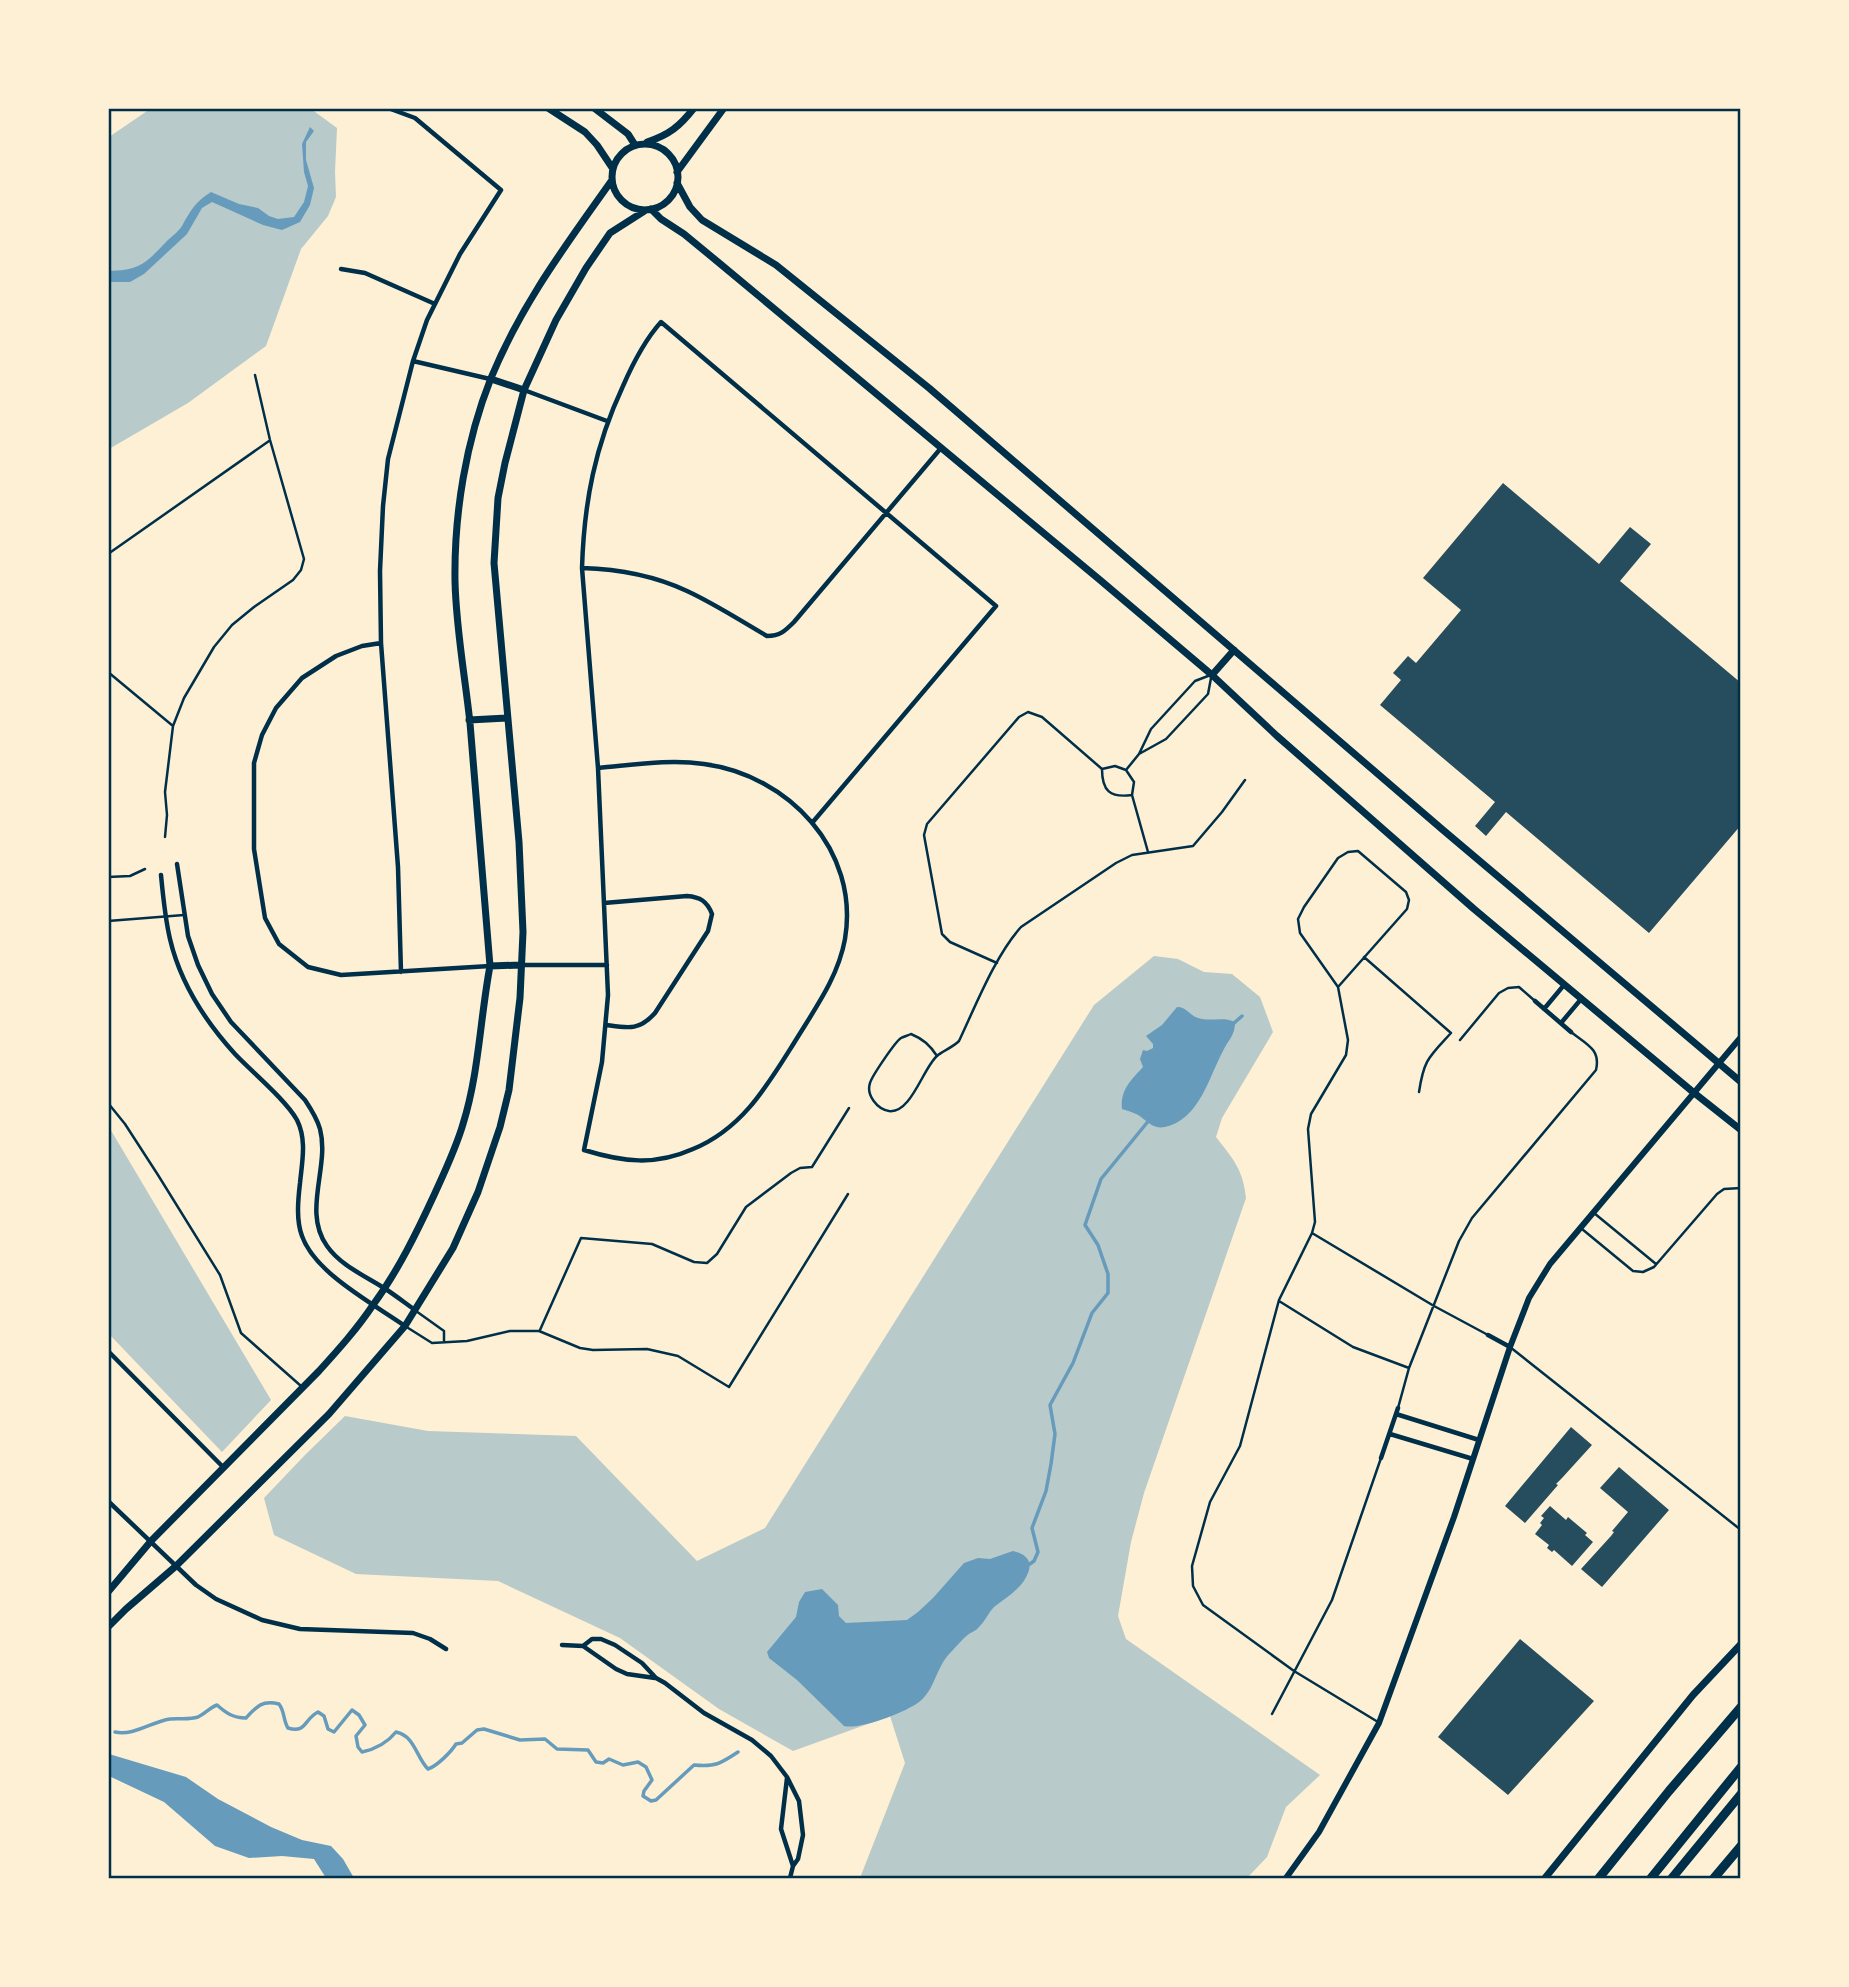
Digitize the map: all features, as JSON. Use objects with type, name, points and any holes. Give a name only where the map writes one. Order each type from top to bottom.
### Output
[{"type":"highway","points":[[1599,1878],[1741,1707]]},
{"type":"highway","points":[[1651,1878],[1741,1767]]},
{"type":"highway","points":[[1672,1878],[1741,1794]]},
{"type":"highway","points":[[1714,1878],[1741,1846]]},
{"type":"main road","points":[[548,108],[585,132],[613,169]]},
{"type":"main road","points":[[594,108],[639,144],[662,148],[675,163],[677,183],[671,197],[658,207],[648,209],[636,208],[620,198],[614,189],[613,169],[621,154],[639,144],[664,137],[684,121],[694,108]]},
{"type":"main road","points":[[677,173],[724,108]]},
{"type":"main road","points":[[108,1592],[151,1541],[344,1343],[374,1304],[420,1226],[451,1159],[464,1123],[477,1060],[490,966],[455,580],[458,516],[466,461],[491,379],[519,317],[552,264],[612,180]]},
{"type":"main road","points":[[677,183],[690,207],[702,220],[776,265],[918,380],[1741,1082]]},
{"type":"main road","points":[[108,1627],[176,1566],[329,1414],[405,1326],[453,1248],[478,1192],[497,1138],[509,1090],[523,932],[523,902],[494,562],[498,498],[524,390],[556,320],[610,233],[648,209]]},
{"type":"main road","points":[[648,209],[684,234],[942,447],[1212,675],[1277,737],[1474,909],[1741,1130]]},
{"type":"main road","points":[[491,379],[524,390]]},
{"type":"main road","points":[[1212,675],[1234,650]]},
{"type":"main road","points":[[469,720],[507,718]]},
{"type":"main road","points":[[490,966],[521,965]]},
{"type":"main road","points":[[1545,1878],[1693,1695],[1741,1644]]},
{"type":"street","points":[[388,108],[415,118],[500,190],[460,254],[427,320],[413,361],[388,459],[380,571],[381,643],[398,867],[401,972]]},
{"type":"street","points":[[341,270],[365,273],[435,304]]},
{"type":"street","points":[[598,768],[683,762],[731,769],[753,777],[779,792],[812,823],[830,850],[844,892],[845,937],[837,966],[824,995],[764,1090],[743,1116],[720,1136],[695,1149],[642,1161],[609,1157],[584,1150],[602,1062],[607,965],[598,768],[583,568],[589,489],[607,421],[643,346],[662,322],[996,606],[812,823]]},
{"type":"street","points":[[413,361],[491,379]]},
{"type":"street","points":[[524,390],[607,421]]},
{"type":"street","points":[[583,568],[627,572],[669,584],[688,591],[767,636],[776,636],[794,622],[942,447]]},
{"type":"street","points":[[381,643],[362,646],[336,656],[302,678],[276,709],[262,735],[254,762],[254,849],[265,918],[279,944],[308,967],[341,975],[490,966]]},
{"type":"street","points":[[177,864],[188,936],[212,994],[231,1022],[313,1111],[320,1129],[322,1147],[316,1205],[319,1229],[327,1246],[339,1258],[416,1311]]},
{"type":"street","points":[[161,875],[171,941],[196,1003],[216,1033],[291,1111],[302,1134],[298,1205],[301,1234],[312,1256],[327,1272],[405,1326]]},
{"type":"street","points":[[604,903],[697,897],[704,901],[712,914],[708,931],[655,1013],[639,1026],[627,1028],[606,1025]]},
{"type":"street","points":[[521,965],[607,965]]},
{"type":"street","points":[[1544,1009],[1565,984]]},
{"type":"street","points":[[1561,1023],[1582,998]]},
{"type":"street","points":[[1535,1001],[1572,1032]]},
{"type":"street","points":[[1286,1878],[1319,1832],[1379,1723],[1510,1347],[1537,1283],[1593,1212],[1741,1037]]},
{"type":"street","points":[[1488,1335],[1510,1347]]},
{"type":"street","points":[[108,1351],[224,1468]]},
{"type":"street","points":[[1381,1458],[1397,1411],[1479,1440]]},
{"type":"street","points":[[1390,1434],[1473,1459]]},
{"type":"street","points":[[108,1501],[196,1585],[216,1599],[262,1620],[300,1629],[413,1633],[446,1648]]},
{"type":"street","points":[[583,1646],[592,1639],[601,1639],[615,1645],[716,1721],[762,1747],[780,1765],[799,1801],[803,1835],[790,1878]]},
{"type":"street","points":[[562,1645],[583,1646],[627,1674],[656,1678]]},
{"type":"street","points":[[787,1777],[781,1829],[793,1866]]},
{"type":"lane","points":[[164,837],[167,815],[165,792],[173,726],[184,698],[214,648],[232,625],[293,580],[301,570],[304,559],[270,440],[255,375]]},
{"type":"lane","points":[[108,554],[270,440]]},
{"type":"lane","points":[[108,672],[173,726]]},
{"type":"lane","points":[[1126,770],[1139,754],[1151,729],[1195,681],[1212,675]]},
{"type":"lane","points":[[1139,754],[1166,739],[1208,694],[1212,675]]},
{"type":"lane","points":[[997,963],[950,942],[942,934],[924,835],[927,824],[1019,717],[1028,712],[1042,717],[1102,769],[1102,781],[1108,792],[1120,797],[1132,794]]},
{"type":"lane","points":[[1102,769],[1115,766],[1126,770],[1134,782],[1132,794],[1149,853]]},
{"type":"lane","points":[[937,1056],[922,1039],[911,1034],[901,1038],[869,1084],[870,1096],[878,1106],[888,1111],[900,1110],[937,1056],[959,1041],[1010,939],[1021,927],[1132,855],[1194,846],[1245,780]]},
{"type":"lane","points":[[1338,987],[1406,909],[1409,900],[1406,892],[1358,851],[1348,852],[1338,858],[1298,919],[1300,933],[1338,987],[1348,1040],[1346,1055],[1311,1114],[1308,1129],[1315,1222],[1279,1300],[1240,1446],[1210,1502],[1192,1566],[1193,1586],[1203,1605],[1294,1671],[1379,1723]]},
{"type":"lane","points":[[108,877],[130,876],[145,869]]},
{"type":"lane","points":[[108,921],[184,915]]},
{"type":"lane","points":[[1364,957],[1451,1033],[1428,1058],[1422,1070],[1419,1092]]},
{"type":"lane","points":[[1460,1040],[1499,993],[1507,988],[1519,987],[1535,1001]]},
{"type":"lane","points":[[1397,1411],[1409,1368],[1459,1241],[1472,1219],[1596,1070],[1596,1052],[1572,1032]]},
{"type":"lane","points":[[108,1103],[152,1165],[220,1275],[241,1333],[302,1388]]},
{"type":"lane","points":[[539,1331],[581,1238],[652,1244],[694,1262],[707,1263],[717,1254],[746,1206],[791,1172],[812,1167],[849,1108]]},
{"type":"lane","points":[[1580,1228],[1633,1271],[1643,1272],[1656,1264],[1717,1194],[1724,1189],[1741,1188]]},
{"type":"lane","points":[[405,1326],[432,1343],[467,1341],[510,1331],[539,1331],[580,1348],[647,1349],[678,1356],[729,1387],[848,1194]]},
{"type":"lane","points":[[1593,1212],[1656,1264]]},
{"type":"lane","points":[[1312,1233],[1488,1335]]},
{"type":"lane","points":[[1279,1300],[1353,1347],[1409,1368]]},
{"type":"lane","points":[[416,1311],[444,1331],[444,1342]]},
{"type":"lane","points":[[1510,1347],[1741,1530]]},
{"type":"lane","points":[[1272,1714],[1332,1600],[1381,1458]]},
{"type":"shaded area","points":[[150,109],[311,109],[337,128],[336,197],[328,216],[301,249],[266,346],[188,403],[109,449],[109,137]]},
{"type":"shaded area","points":[[1154,956],[1178,959],[1204,972],[1232,974],[1260,997],[1273,1032],[1222,1118],[1216,1137],[1240,1172],[1246,1198],[1144,1493],[1131,1542],[1118,1616],[1126,1639],[1320,1775],[1286,1807],[1267,1857],[1247,1878],[860,1878],[905,1763],[890,1716],[793,1751],[719,1709],[620,1638],[498,1581],[356,1574],[274,1535],[264,1498],[345,1416],[428,1431],[576,1436],[697,1561],[765,1528],[1094,1005]]},
{"type":"shaded area","points":[[109,1127],[271,1400],[222,1452],[109,1334]]},
{"type":"water","points":[[310,127],[314,131],[306,142],[306,160],[314,188],[310,205],[300,222],[282,230],[263,225],[212,202],[202,208],[187,234],[144,274],[130,282],[109,282],[109,271],[135,267],[153,256],[180,228],[197,203],[211,192],[239,204],[258,208],[278,219],[294,217],[304,202],[308,186],[302,144]]},
{"type":"water","points":[[1177,1007],[1198,1018],[1230,1020],[1235,1022],[1235,1027],[1195,1107],[1177,1123],[1158,1127],[1137,1114],[1122,1109],[1122,1102],[1127,1086],[1143,1067],[1140,1059],[1143,1050],[1153,1048],[1146,1036],[1162,1025]]},
{"type":"water","points":[[1013,1551],[1029,1561],[1028,1573],[1022,1584],[994,1607],[980,1626],[950,1653],[924,1697],[894,1715],[871,1723],[844,1726],[797,1680],[769,1658],[767,1652],[796,1617],[799,1602],[805,1592],[822,1589],[838,1605],[839,1616],[846,1623],[907,1620],[933,1598],[964,1563],[978,1558],[990,1559]]},
{"type":"water","points":[[109,1754],[186,1777],[218,1799],[271,1827],[302,1840],[331,1846],[343,1859],[354,1878],[326,1878],[314,1859],[282,1856],[249,1858],[215,1846],[164,1802],[109,1776]]},
{"type":"building","points":[[1503,483],[1599,564],[1630,527],[1651,544],[1620,581],[1741,683],[1741,825],[1649,933],[1506,812],[1486,836],[1475,826],[1495,802],[1380,705],[1401,680],[1393,673],[1408,656],[1416,663],[1461,610],[1423,578]]},
{"type":"building","points":[[1571,1427],[1592,1445],[1525,1523],[1505,1506]]},
{"type":"building","points":[[1619,1467],[1669,1510],[1602,1587],[1581,1569],[1611,1536],[1628,1512],[1600,1488]]},
{"type":"building","points":[[1550,1506],[1566,1520],[1568,1517],[1587,1533],[1585,1535],[1593,1542],[1572,1566],[1554,1550],[1552,1552],[1547,1548],[1549,1545],[1535,1534],[1542,1525],[1540,1523],[1544,1518],[1541,1516]]},
{"type":"building","points":[[1520,1639],[1594,1701],[1508,1795],[1438,1737]]},
{"type":"waterway","points":[[1233,1024],[1242,1016]]},
{"type":"waterway","points":[[1027,1566],[1034,1561],[1038,1552],[1032,1528],[1046,1491],[1051,1464],[1055,1434],[1050,1405],[1073,1363],[1092,1313],[1108,1293],[1108,1274],[1098,1245],[1085,1225],[1101,1179],[1150,1119]]},
{"type":"waterway","points":[[115,1732],[129,1732],[170,1719],[195,1718],[217,1705],[230,1714],[246,1718],[257,1707],[268,1703],[279,1704],[288,1728],[302,1727],[318,1712],[324,1716],[328,1729],[334,1732],[352,1710],[365,1725],[356,1736],[362,1752],[381,1745],[396,1732],[411,1742],[428,1769],[456,1744],[462,1743],[477,1730],[484,1729],[520,1740],[545,1739],[557,1749],[588,1750],[596,1762],[603,1763],[609,1759],[623,1765],[638,1762],[646,1767],[652,1780],[643,1796],[651,1801],[656,1800],[694,1765],[717,1764],[738,1752]]}]
